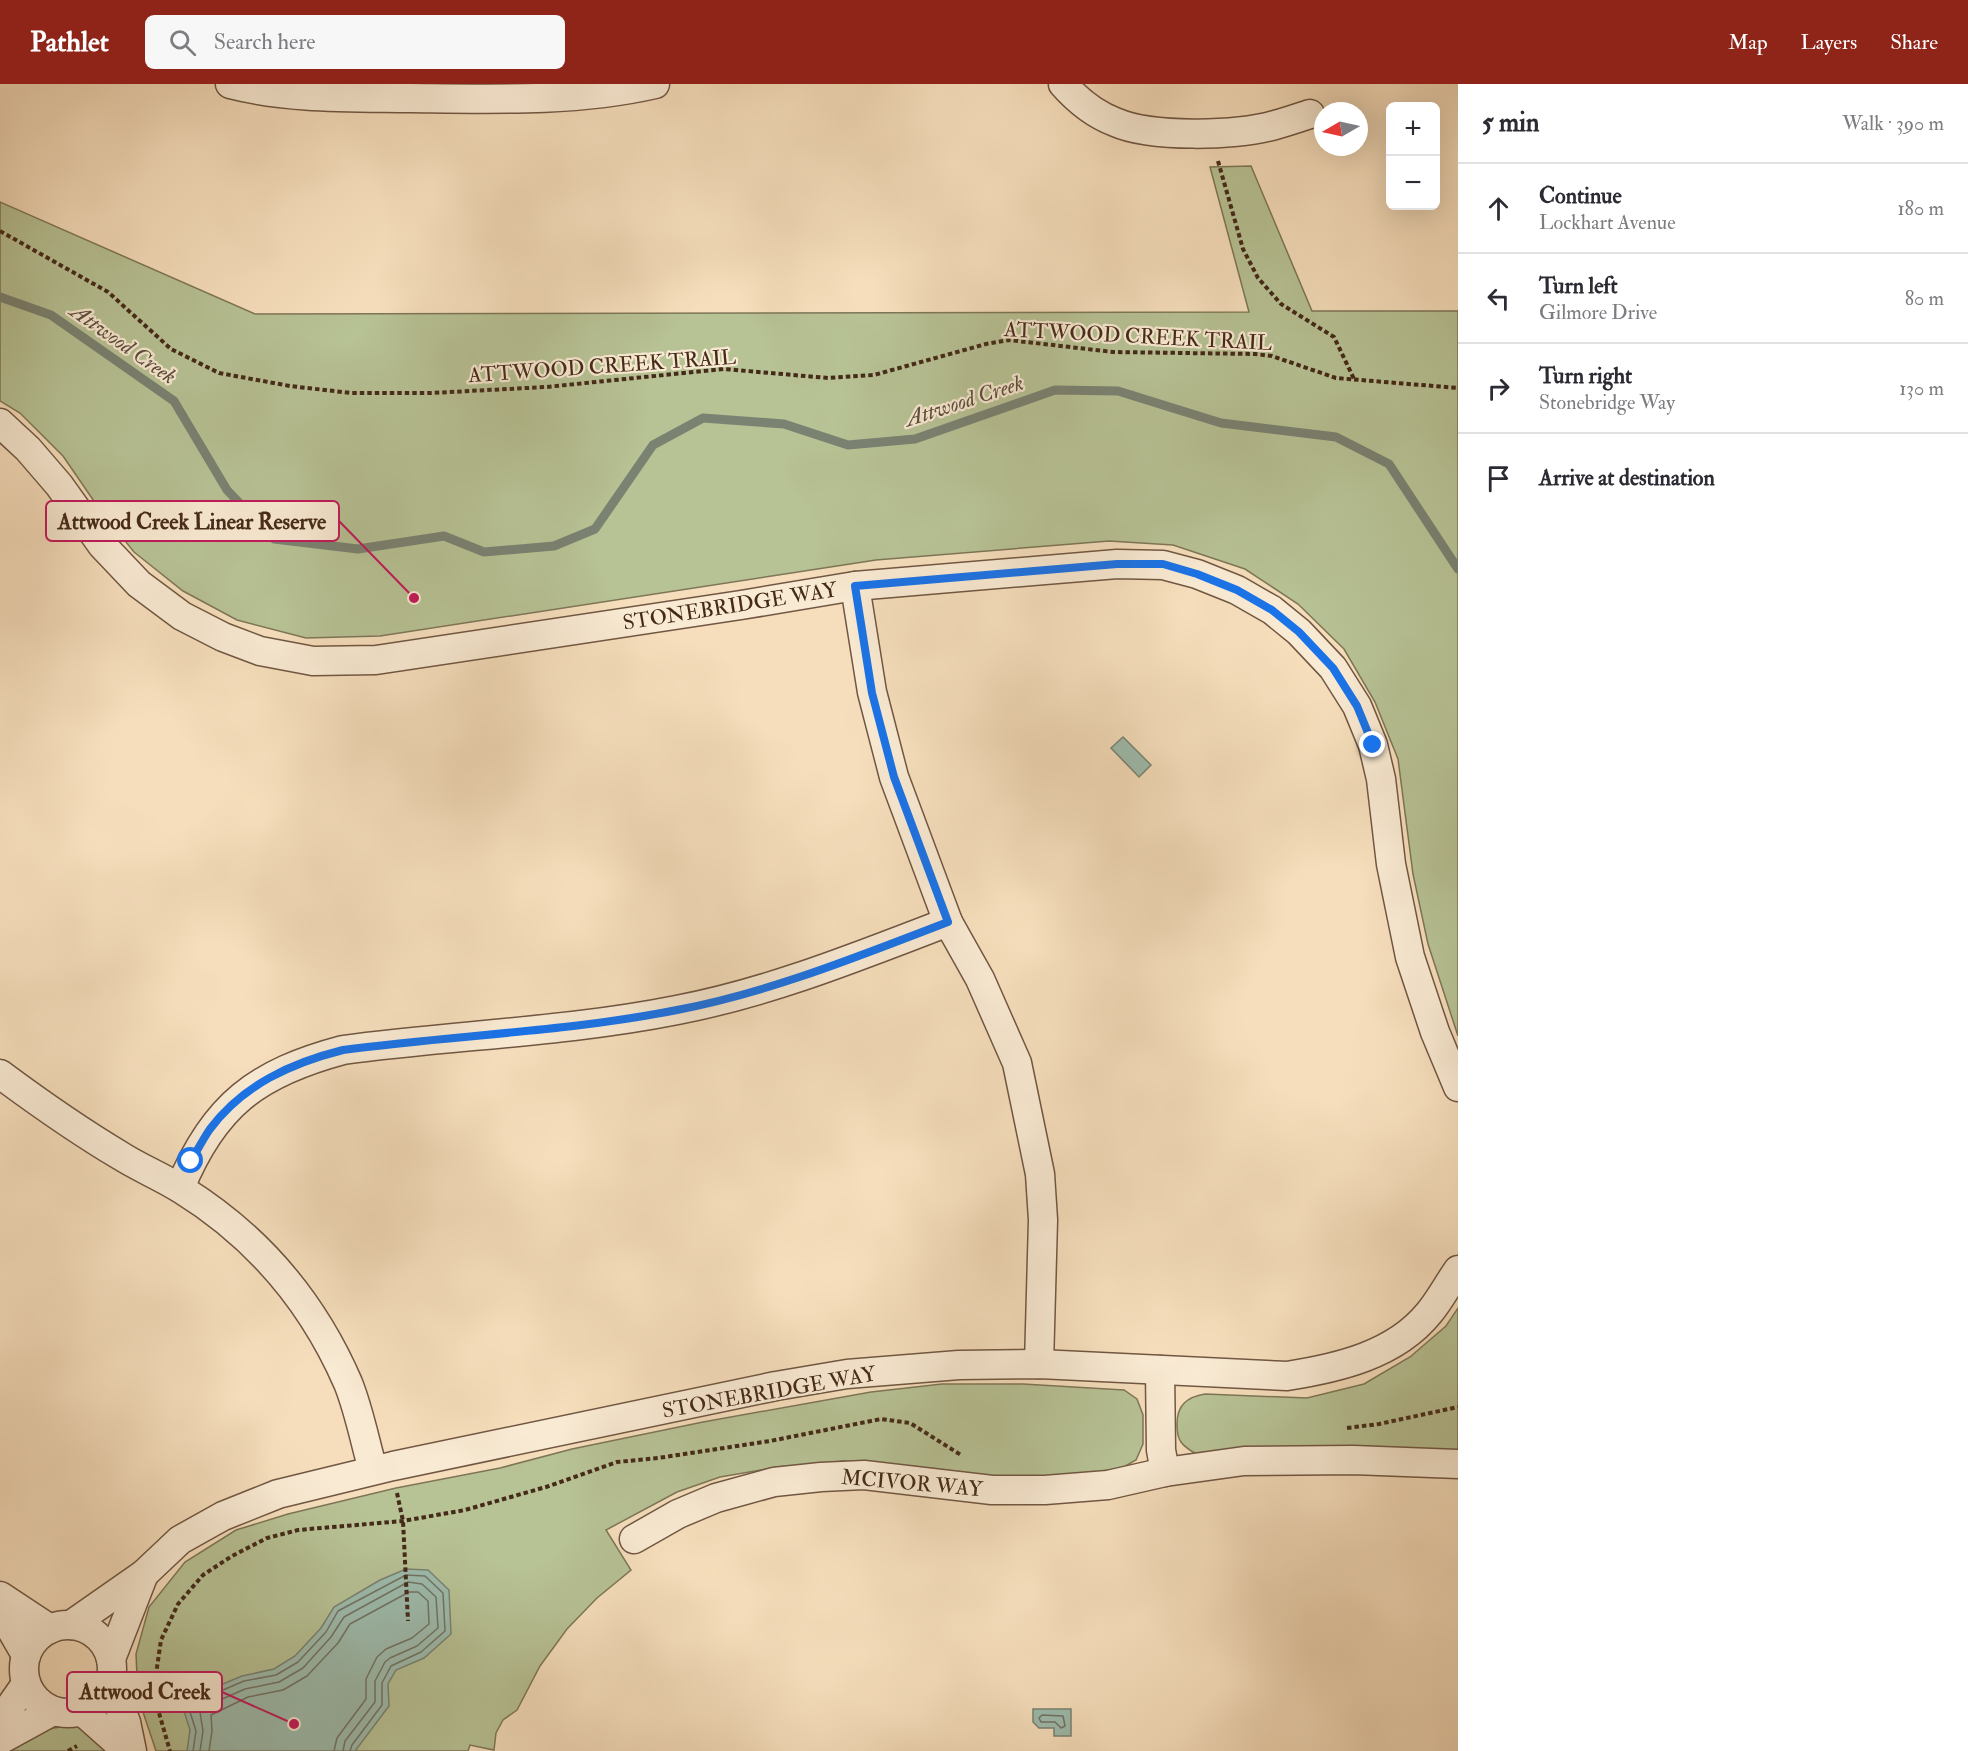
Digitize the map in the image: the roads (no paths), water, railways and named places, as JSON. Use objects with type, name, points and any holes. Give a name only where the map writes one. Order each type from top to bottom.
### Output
[{"type":"street","points":[[230,84],[255,90],[334,97],[496,99],[602,93],[656,84]]},
{"type":"street","points":[[1064,84],[1092,111],[1116,123],[1142,130],[1210,132],[1252,130],[1310,114]]},
{"type":"street","name":"STONEBRIDGE WAY","points":[[0,423],[28,449],[59,485],[102,545],[148,590],[182,616],[223,638],[260,651],[313,661],[376,660],[855,586],[1117,564],[1163,564],[1197,574],[1237,590],[1272,610],[1299,632],[1333,668],[1357,706],[1373,745],[1381,779],[1391,864],[1410,957],[1435,1032],[1458,1087]]},
{"type":"street","points":[[855,586],[872,693],[894,777],[948,922],[980,980],[1017,1063],[1040,1174],[1043,1220],[1039,1364]]},
{"type":"street","points":[[180,1188],[191,1161],[210,1129],[240,1098],[272,1075],[310,1058],[343,1050],[600,1022],[676,1011],[754,992],[830,968],[948,922]]},
{"type":"street","points":[[0,1074],[56,1115],[123,1158],[180,1188],[229,1221],[261,1250],[296,1291],[323,1333],[348,1384],[373,1470]]},
{"type":"street","name":"STONEBRIDGE WAY","points":[[60,1627],[144,1574],[180,1540],[223,1516],[278,1494],[373,1470],[776,1386],[847,1374],[959,1365],[1039,1364],[1287,1376],[1324,1371],[1368,1357],[1400,1339],[1428,1314],[1458,1270]]},
{"type":"street","points":[[1160,1370],[1161,1450],[1165,1472]]},
{"type":"street","name":"MCIVOR WAY","points":[[634,1539],[678,1514],[716,1498],[774,1482],[864,1475],[992,1490],[1045,1490],[1108,1485],[1165,1472],[1244,1461],[1353,1460],[1458,1464]]},
{"type":"street","name":"STONEBRIDGE WAY","points":[[110,1671],[144,1574]]},
{"type":"street","points":[[0,1596],[60,1627]]},
{"type":"street","points":[[0,1610],[26,1655]]},
{"type":"street","points":[[110,1671],[103,1696],[94,1705],[82,1712],[63,1713],[42,1705],[32,1696],[24,1675],[26,1655],[31,1644],[40,1635],[60,1627],[85,1628],[97,1635],[105,1646],[132,1751]]},
{"type":"street","points":[[0,1720],[26,1684]]},
{"type":"street","points":[[0,1740],[53,1711]]},
{"type":"street","points":[[82,1712],[127,1751]]},
{"type":"water","points":[[1123,737],[1151,765],[1139,777],[1111,748]]},
{"type":"water","points":[[406,1569],[428,1570],[449,1590],[451,1634],[424,1658],[396,1670],[388,1684],[389,1706],[355,1751],[187,1751],[190,1730],[183,1708],[206,1691],[242,1676],[274,1669],[295,1656],[321,1628],[334,1607],[380,1580]]},
{"type":"water","points":[[1033,1709],[1071,1709],[1071,1736],[1054,1736],[1054,1728],[1039,1728],[1033,1722]]},
{"type":"waterway","name":"Attwood Creek","points":[[0,297],[51,315],[174,401],[227,490],[274,539],[358,549],[444,536],[484,552],[554,546],[595,529],[653,445],[703,418],[784,424],[848,445],[915,439],[1055,390],[1118,391],[1221,423],[1336,437],[1389,464],[1458,569]]},
{"type":"place","name":"Attwood Creek Linear Reserve","points":[[414,598]]},
{"type":"place","name":"Attwood Creek","points":[[294,1724]]}]
